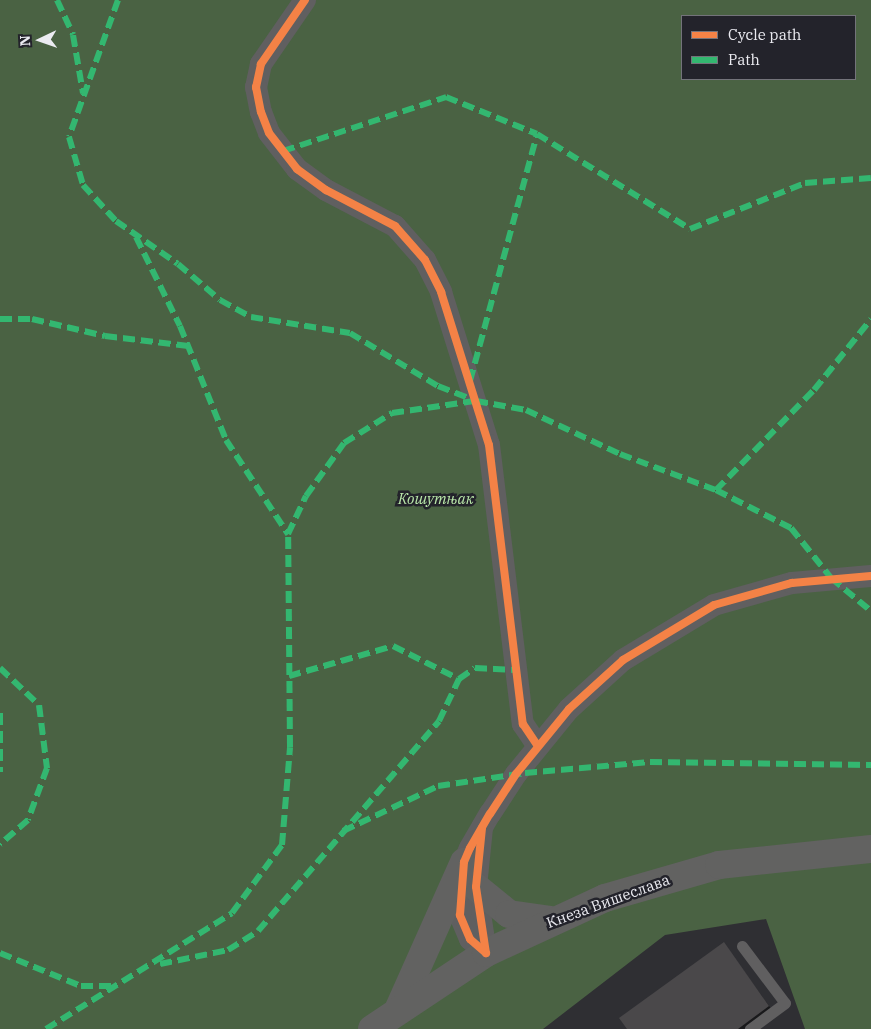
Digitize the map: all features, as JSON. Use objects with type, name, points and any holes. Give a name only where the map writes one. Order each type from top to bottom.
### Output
[{"type":"main road","name":"Кнеза Вишеслава","points":[[372,1029],[399,1008],[486,953],[550,920],[639,887],[719,866],[871,849]]},
{"type":"main road","points":[[399,1008],[464,862]]},
{"type":"main road","points":[[476,887],[509,914],[550,920]]},
{"type":"street","points":[[305,0],[262,64],[256,87],[261,112],[269,133],[297,169],[326,190],[389,221],[418,250],[435,278],[489,445],[523,724],[538,745]]},
{"type":"street","points":[[486,953],[470,938],[460,915],[464,862],[482,828],[538,745],[569,709],[623,660],[714,605],[792,583],[871,576]]},
{"type":"street","points":[[482,828],[476,887],[486,953]]},
{"type":"lane","points":[[742,946],[785,1003],[750,1029]]},
{"type":"green space","name":"Кошутњак","points":[[0,0],[871,0],[871,1029],[805,1029],[766,919],[665,935],[543,1029],[0,1029]]},
{"type":"building","points":[[724,942],[769,1006],[738,1029],[627,1029],[619,1018]]},
{"type":"marked path","points":[[57,0],[73,35],[83,93]]},
{"type":"marked path","points":[[118,0],[69,137],[83,185],[116,221],[178,264],[220,300],[251,317],[350,333],[438,386],[476,401],[526,410],[620,454],[716,490],[791,528],[831,578],[871,611]]},
{"type":"marked path","points":[[283,151],[446,97],[537,134],[690,229],[805,183],[871,178]]},
{"type":"marked path","points":[[470,381],[537,134]]},
{"type":"marked path","points":[[136,237],[180,326],[226,440],[288,534]]},
{"type":"marked path","points":[[0,319],[32,319],[105,336],[188,346]]},
{"type":"marked path","points":[[716,490],[814,390],[871,319]]},
{"type":"marked path","points":[[46,1029],[232,913],[282,845],[290,747],[288,534],[306,496],[344,443],[392,413],[474,401]]},
{"type":"marked path","points":[[289,676],[393,646],[459,679]]},
{"type":"marked path","points":[[0,668],[39,705],[47,768],[28,820],[0,844]]},
{"type":"marked path","points":[[160,964],[228,950],[258,931],[439,721],[459,679],[475,668],[515,670]]},
{"type":"marked path","points":[[0,713],[0,772]]},
{"type":"marked path","points":[[343,831],[438,786],[525,773],[650,762],[871,765]]},
{"type":"marked path","points":[[0,953],[81,986],[111,986]]},
{"type":"cycle path","points":[[305,0],[261,64],[256,87],[261,112],[269,133],[297,169],[326,190],[395,226],[425,260],[441,292],[489,445],[523,724],[537,745]]},
{"type":"cycle path","points":[[482,828],[476,887],[486,953],[470,939],[460,915],[464,862],[470,848],[490,814],[516,774],[569,709],[623,660],[714,605],[792,583],[871,576]]}]
